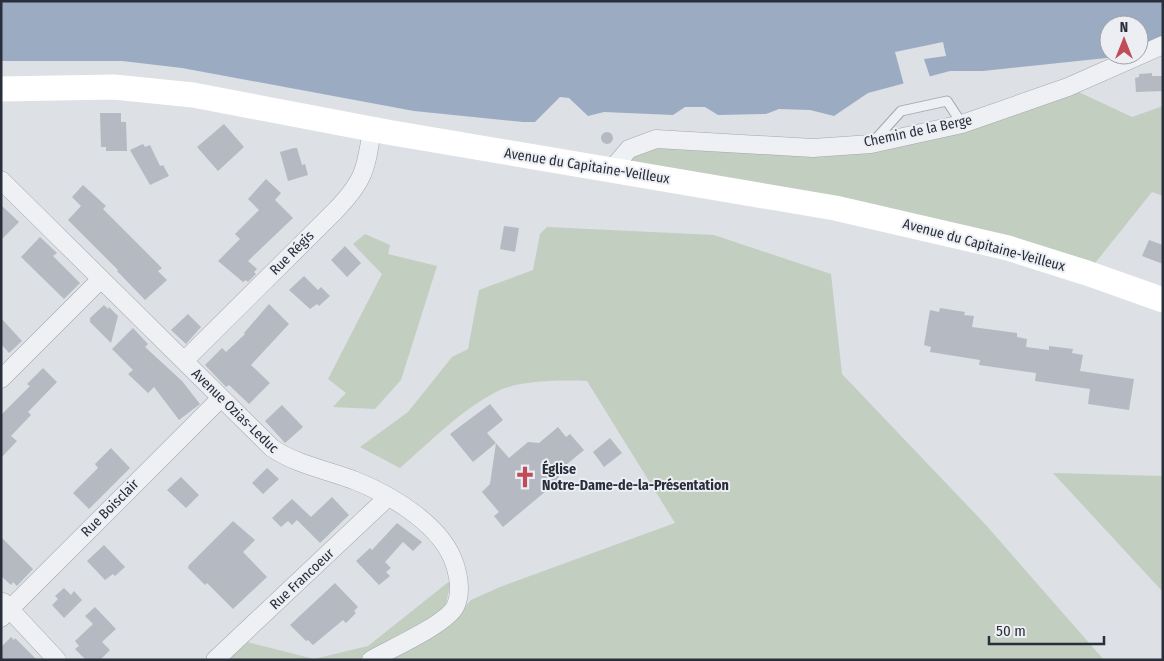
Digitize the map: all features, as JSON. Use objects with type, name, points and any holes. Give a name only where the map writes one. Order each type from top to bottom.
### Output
[{"type":"street","name":"Chemin de la Berge","points":[[612,170],[629,148],[656,139],[812,148],[871,144],[962,124],[1068,87],[1163,45]]},
{"type":"street","name":"Avenue du Capitaine-Veilleux","points":[[1,88],[114,87],[162,91],[835,208],[938,230],[1008,248],[1163,300]]},
{"type":"street","name":"Rue Régis","points":[[184,361],[335,211],[358,185],[366,167],[372,129]]},
{"type":"street","name":"Avenue Ozias-Leduc","points":[[1,180],[220,399],[272,448],[287,458],[358,481],[388,497],[426,524],[439,536],[452,555],[458,575],[459,590],[455,607],[440,620],[372,660]]},
{"type":"street","points":[[1,379],[101,278]]},
{"type":"street","name":"Rue Boisclair","points":[[4,609],[220,399]]},
{"type":"street","name":"Rue Francoeur","points":[[215,660],[388,497]]},
{"type":"street","points":[[4,609],[57,660]]},
{"type":"lane","points":[[871,144],[901,111],[947,102],[962,124]]},
{"type":"green space","points":[[1068,87],[1132,117],[1163,106],[1163,196],[1152,192],[1087,273],[745,191],[620,158],[641,143],[871,144]]},
{"type":"green space","points":[[547,227],[714,235],[831,274],[842,374],[985,524],[1104,660],[382,660],[462,610],[471,600],[500,587],[675,523],[587,381],[528,383],[496,392],[458,417],[400,468],[360,447],[408,412],[452,357],[468,349],[479,290],[533,270],[540,234]]},
{"type":"green space","points":[[365,234],[390,245],[388,254],[437,266],[401,380],[375,409],[333,407],[346,393],[328,379],[382,274],[353,244]]},
{"type":"green space","points":[[1053,473],[1163,476],[1163,592]]},
{"type":"green space","points":[[451,580],[446,604],[442,612],[364,660],[222,660],[243,641],[314,659],[368,646]]},
{"type":"water","points":[[1,1],[1163,1],[1163,40],[1149,48],[1149,15],[1099,15],[1099,59],[983,71],[950,71],[868,93],[834,116],[810,110],[779,109],[766,114],[718,115],[705,107],[685,107],[673,115],[604,112],[588,116],[569,98],[560,97],[535,122],[523,122],[414,111],[182,68],[122,61],[1,61]]},
{"type":"pier","points":[[943,42],[946,56],[924,59],[930,77],[904,85],[895,52]]},
{"type":"building","points":[[1152,73],[1152,76],[1163,76],[1163,91],[1136,92],[1135,78],[1139,77],[1139,74]]},
{"type":"building","points":[[100,113],[121,113],[121,122],[126,122],[127,151],[106,151],[106,147],[101,147]]},
{"type":"building","points":[[224,124],[244,147],[218,171],[197,147]]},
{"type":"building","points":[[605,132],[609,132],[613,138],[609,144],[605,144],[601,140],[601,136]]},
{"type":"building","points":[[143,144],[145,147],[150,145],[160,166],[163,165],[169,176],[150,185],[130,150]]},
{"type":"building","points":[[297,148],[302,165],[305,164],[308,175],[288,181],[280,152]]},
{"type":"building","points":[[266,179],[281,193],[275,200],[293,218],[248,261],[257,269],[254,272],[256,274],[248,282],[246,280],[243,282],[218,261],[240,239],[235,234],[259,210],[248,199]]},
{"type":"building","points":[[83,185],[106,206],[103,209],[162,268],[158,271],[167,280],[145,300],[68,220],[81,206],[72,197]]},
{"type":"building","points":[[1,205],[19,222],[1,240]]},
{"type":"building","points":[[504,226],[519,228],[515,252],[500,249]]},
{"type":"building","points":[[40,237],[57,253],[53,256],[80,283],[64,299],[21,257]]},
{"type":"building","points":[[1149,240],[1163,245],[1163,264],[1142,256]]},
{"type":"building","points":[[345,246],[361,263],[347,277],[331,260]]},
{"type":"building","points":[[304,276],[318,290],[321,287],[330,296],[319,306],[317,304],[310,309],[289,290]]},
{"type":"building","points":[[269,304],[289,324],[251,365],[270,383],[249,404],[229,385],[226,387],[205,365],[222,348],[226,352],[245,334]]},
{"type":"building","points":[[104,305],[108,309],[109,307],[118,316],[111,343],[90,322],[90,318]]},
{"type":"building","points":[[940,308],[965,312],[964,315],[974,316],[972,327],[1017,333],[1017,337],[1027,339],[1026,347],[1049,350],[1049,346],[1073,349],[1072,353],[1083,355],[1080,371],[1134,379],[1129,410],[1088,404],[1090,389],[1035,381],[1036,373],[979,365],[980,360],[930,352],[931,347],[924,345],[930,310],[939,312]]},
{"type":"building","points":[[188,314],[201,327],[186,344],[171,330]]},
{"type":"building","points":[[1,318],[22,341],[9,353],[1,344]]},
{"type":"building","points":[[133,328],[148,344],[145,347],[182,381],[200,404],[179,420],[154,387],[148,393],[128,374],[133,370],[112,349]]},
{"type":"building","points":[[43,368],[57,382],[28,412],[31,415],[11,436],[17,441],[1,458],[1,415],[30,386],[27,384]]},
{"type":"building","points":[[490,404],[503,420],[487,433],[496,443],[473,462],[450,434]]},
{"type":"building","points":[[282,405],[303,427],[285,443],[265,421]]},
{"type":"building","name":"Église Notre-Dame-de-la-Présentation","points":[[558,427],[566,437],[570,434],[584,450],[560,470],[558,481],[503,527],[494,516],[499,512],[482,492],[490,484],[496,443],[509,458],[528,442],[539,443]]},
{"type":"building","points":[[610,438],[622,453],[604,467],[593,452]]},
{"type":"building","points":[[111,448],[130,468],[89,509],[73,493],[98,468],[95,464]]},
{"type":"building","points":[[267,468],[279,479],[263,494],[252,483]]},
{"type":"building","points":[[181,477],[199,495],[186,508],[167,490]]},
{"type":"building","points":[[332,497],[349,515],[320,543],[297,520],[292,525],[288,521],[281,527],[272,518],[292,499],[311,517]]},
{"type":"building","points":[[233,521],[255,540],[243,552],[267,577],[233,609],[207,583],[205,585],[188,568]]},
{"type":"building","points":[[397,523],[422,542],[413,551],[403,542],[385,562],[391,568],[386,572],[390,576],[379,585],[356,561],[370,548],[372,550]]},
{"type":"building","points":[[1,537],[33,569],[17,586],[13,582],[11,585],[1,576]]},
{"type":"building","points":[[104,545],[125,567],[115,576],[113,574],[105,580],[87,561]]},
{"type":"building","points":[[335,583],[358,607],[354,611],[356,613],[346,623],[343,620],[313,645],[308,640],[306,641],[290,625]]},
{"type":"building","points":[[64,588],[71,595],[74,591],[82,600],[64,618],[52,605],[58,599],[55,596]]},
{"type":"building","points":[[95,607],[116,629],[102,642],[110,650],[100,660],[86,660],[75,649],[79,646],[75,641],[93,624],[85,616]]},
{"type":"building","points":[[11,637],[14,640],[15,638],[37,660],[1,660],[1,647]]},
{"type":"place","name":"Église Notre-Dame-de-la-Présentation","points":[[525,477]]}]
